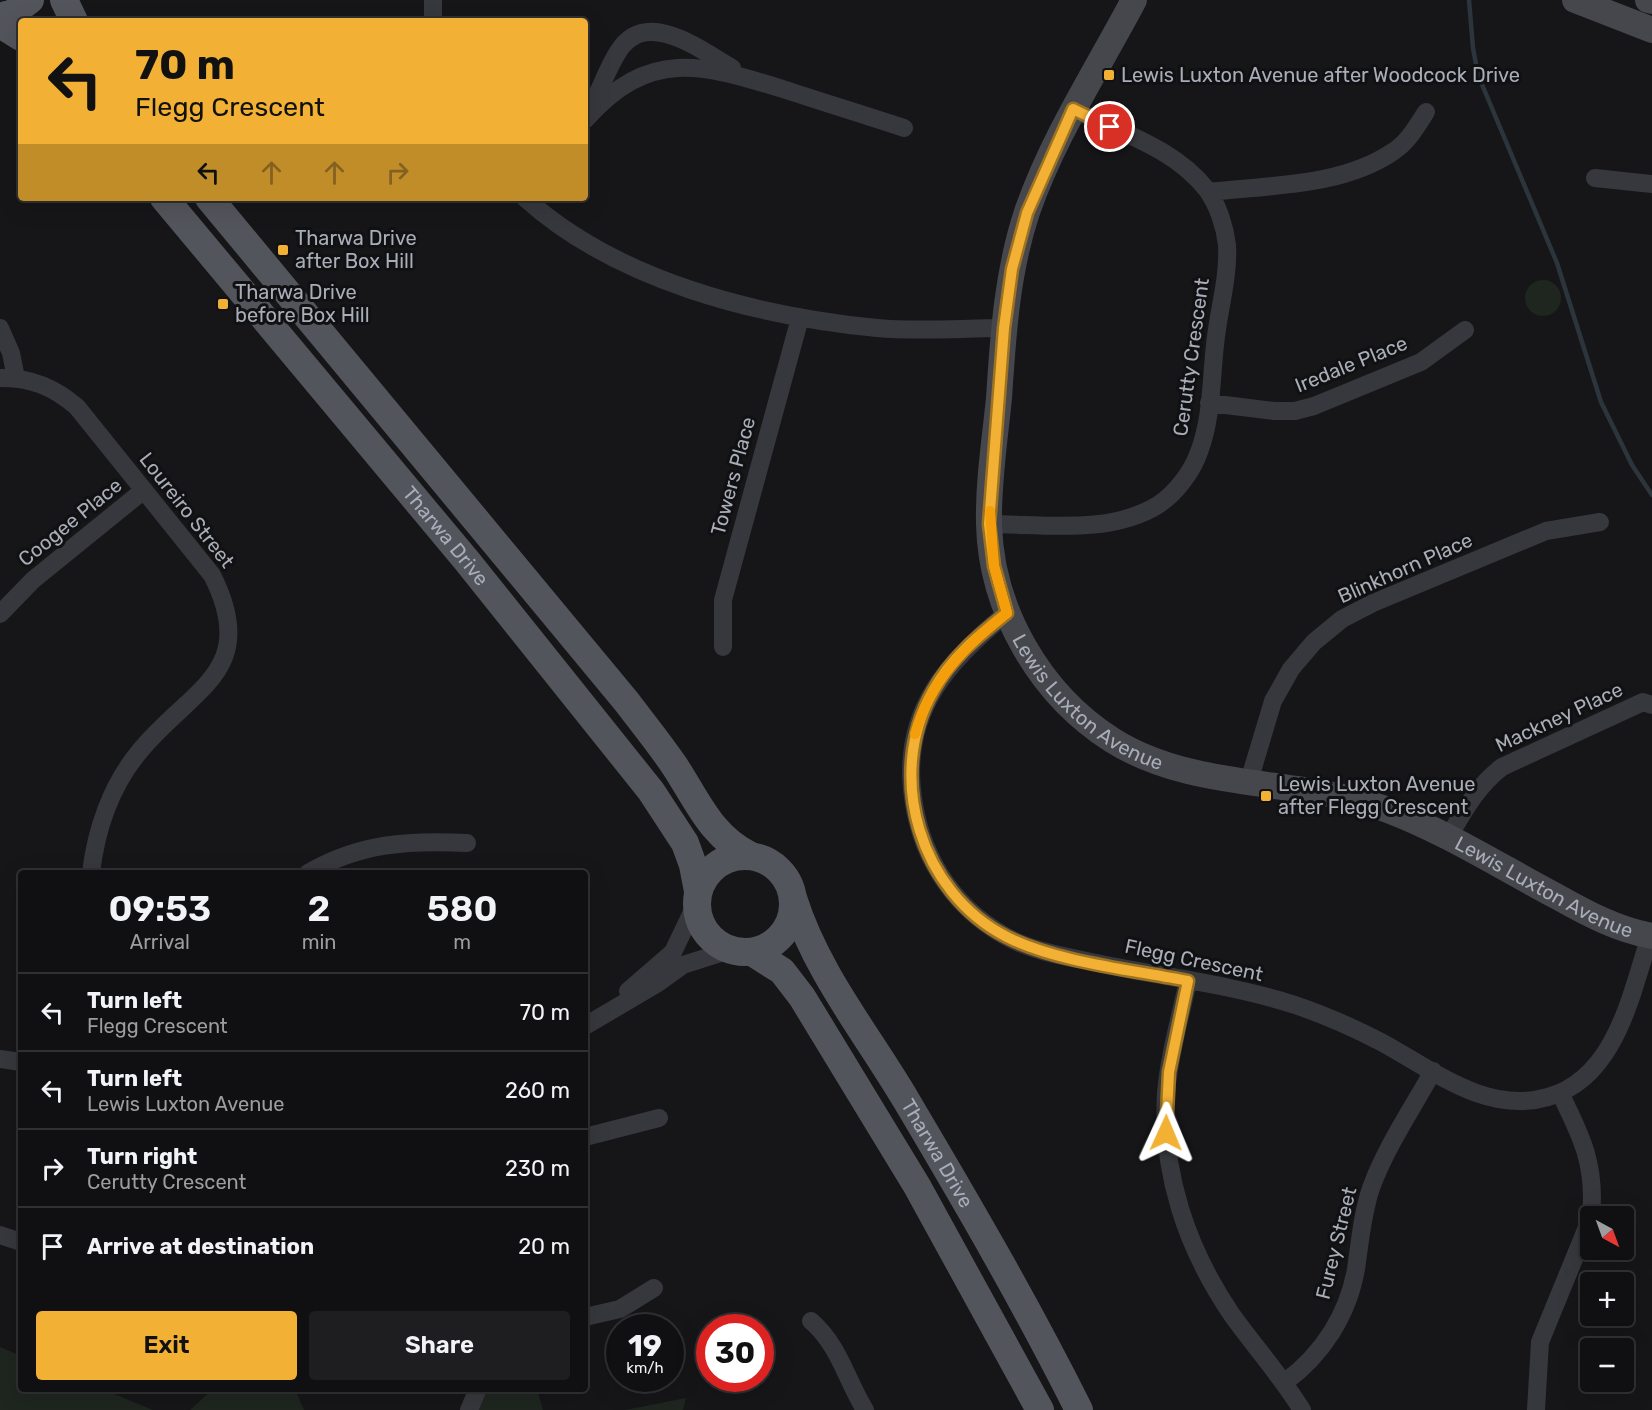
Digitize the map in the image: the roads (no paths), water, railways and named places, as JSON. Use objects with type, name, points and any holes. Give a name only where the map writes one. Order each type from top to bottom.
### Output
[{"type":"main road","points":[[0,17],[13,12],[30,0]]},
{"type":"main road","points":[[64,0],[73,18]]},
{"type":"main road","points":[[0,24],[18,35]]},
{"type":"main road","name":"Tharwa Drive","points":[[166,201],[474,571],[651,791],[685,843],[693,865],[697,898]]},
{"type":"main road","name":"Tharwa Drive","points":[[210,201],[626,700],[673,763],[717,834],[732,847],[751,856]]},
{"type":"main road","points":[[751,856],[766,860],[779,870],[788,883],[793,898],[792,913],[787,927],[778,939],[766,948],[741,951],[716,943],[705,932],[699,919],[697,898],[706,876],[718,864],[734,857],[751,856]]},
{"type":"main road","name":"Tharwa Drive","points":[[793,898],[812,950],[917,1119],[989,1243],[1079,1410]]},
{"type":"main road","name":"Tharwa Drive","points":[[741,951],[782,971],[802,997],[917,1186],[1040,1410]]},
{"type":"street","points":[[433,18],[434,0]]},
{"type":"street","name":"Lewis Luxton Avenue","points":[[1134,0],[1073,109],[1027,213],[1012,269],[1004,328],[989,524],[994,566],[1007,613],[1026,651],[1054,690],[1082,717],[1112,740],[1145,757],[1180,770],[1345,796],[1390,811],[1448,838],[1595,917],[1651,936]]},
{"type":"street","points":[[1575,0],[1652,30]]},
{"type":"street","points":[[588,109],[619,50],[630,39],[645,33],[662,32],[679,37],[743,74],[775,87]]},
{"type":"street","points":[[588,117],[605,98],[627,82],[667,68],[711,69],[904,128]]},
{"type":"street","name":"Cerutty Crescent","points":[[989,524],[1094,525],[1122,521],[1159,504],[1179,486],[1195,463],[1207,423],[1227,249],[1220,214],[1209,192],[1193,173],[1173,157],[1073,109]]},
{"type":"street","points":[[1209,192],[1310,181],[1346,173],[1396,150],[1413,132],[1426,112]]},
{"type":"street","points":[[1595,178],[1652,184]]},
{"type":"street","points":[[529,201],[571,235],[631,266],[744,305],[800,318],[877,328],[928,330],[1004,328]]},
{"type":"street","name":"Towers Place","points":[[723,647],[723,600],[800,318]]},
{"type":"street","points":[[0,328],[11,353],[8,378]]},
{"type":"street","name":"Iredale Place","points":[[1209,403],[1274,411],[1295,411],[1314,406],[1421,362],[1465,330]]},
{"type":"street","name":"Loureiro Street","points":[[8,378],[48,387],[72,403],[212,575],[223,597],[229,621],[229,643],[222,664],[211,681],[149,740],[117,785],[99,829],[92,870]]},
{"type":"street","name":"Coogee Place","points":[[0,614],[33,580],[144,490]]},
{"type":"street","name":"Blinkhorn Place","points":[[1249,781],[1273,700],[1291,669],[1314,642],[1342,620],[1374,603],[1546,531],[1600,522]]},
{"type":"street","name":"Flegg Crescent","points":[[1007,613],[969,643],[945,672],[920,718],[911,759],[914,812],[924,846],[952,892],[976,917],[1007,938],[1055,954],[1294,1005],[1327,1017],[1489,1098],[1526,1102],[1560,1093],[1591,1072],[1607,1052],[1618,1029],[1651,936]]},
{"type":"street","name":"Mackney Place","points":[[1448,838],[1485,780],[1502,767],[1643,702],[1652,705]]},
{"type":"street","points":[[313,870],[362,850],[413,841],[467,843]]},
{"type":"street","points":[[605,1012],[673,952],[697,898]]},
{"type":"street","points":[[588,1024],[658,983],[683,965],[741,951]]},
{"type":"street","points":[[1188,981],[1166,1092],[1166,1133],[1171,1175],[1182,1216],[1209,1277],[1233,1315],[1285,1382],[1302,1410]]},
{"type":"street","points":[[0,1059],[18,1062]]},
{"type":"street","name":"Furey Street","points":[[1285,1382],[1321,1348],[1339,1320],[1352,1288],[1363,1218],[1372,1186],[1433,1071]]},
{"type":"street","points":[[1560,1093],[1581,1135],[1590,1163],[1594,1191],[1592,1206]]},
{"type":"street","points":[[588,1136],[658,1118]]},
{"type":"street","points":[[0,1235],[18,1241]]},
{"type":"street","points":[[1536,1410],[1540,1342],[1580,1245]]},
{"type":"street","points":[[588,1316],[620,1309],[654,1288]]},
{"type":"street","points":[[811,1321],[826,1334],[836,1349],[852,1389],[865,1410]]},
{"type":"street","points":[[469,1410],[477,1392]]},
{"type":"waterway","points":[[1469,0],[1478,75],[1557,263],[1601,402],[1632,465],[1652,495]]},
{"type":"place","name":"Lewis Luxton Avenue after Woodcock Drive","points":[[1109,75]]},
{"type":"place","name":"Tharwa Drive after Box Hill","points":[[283,250]]},
{"type":"place","name":"Tharwa Drive before Box Hill","points":[[223,304]]},
{"type":"place","name":"Lewis Luxton Avenue after Flegg Crescent","points":[[1266,796]]}]
